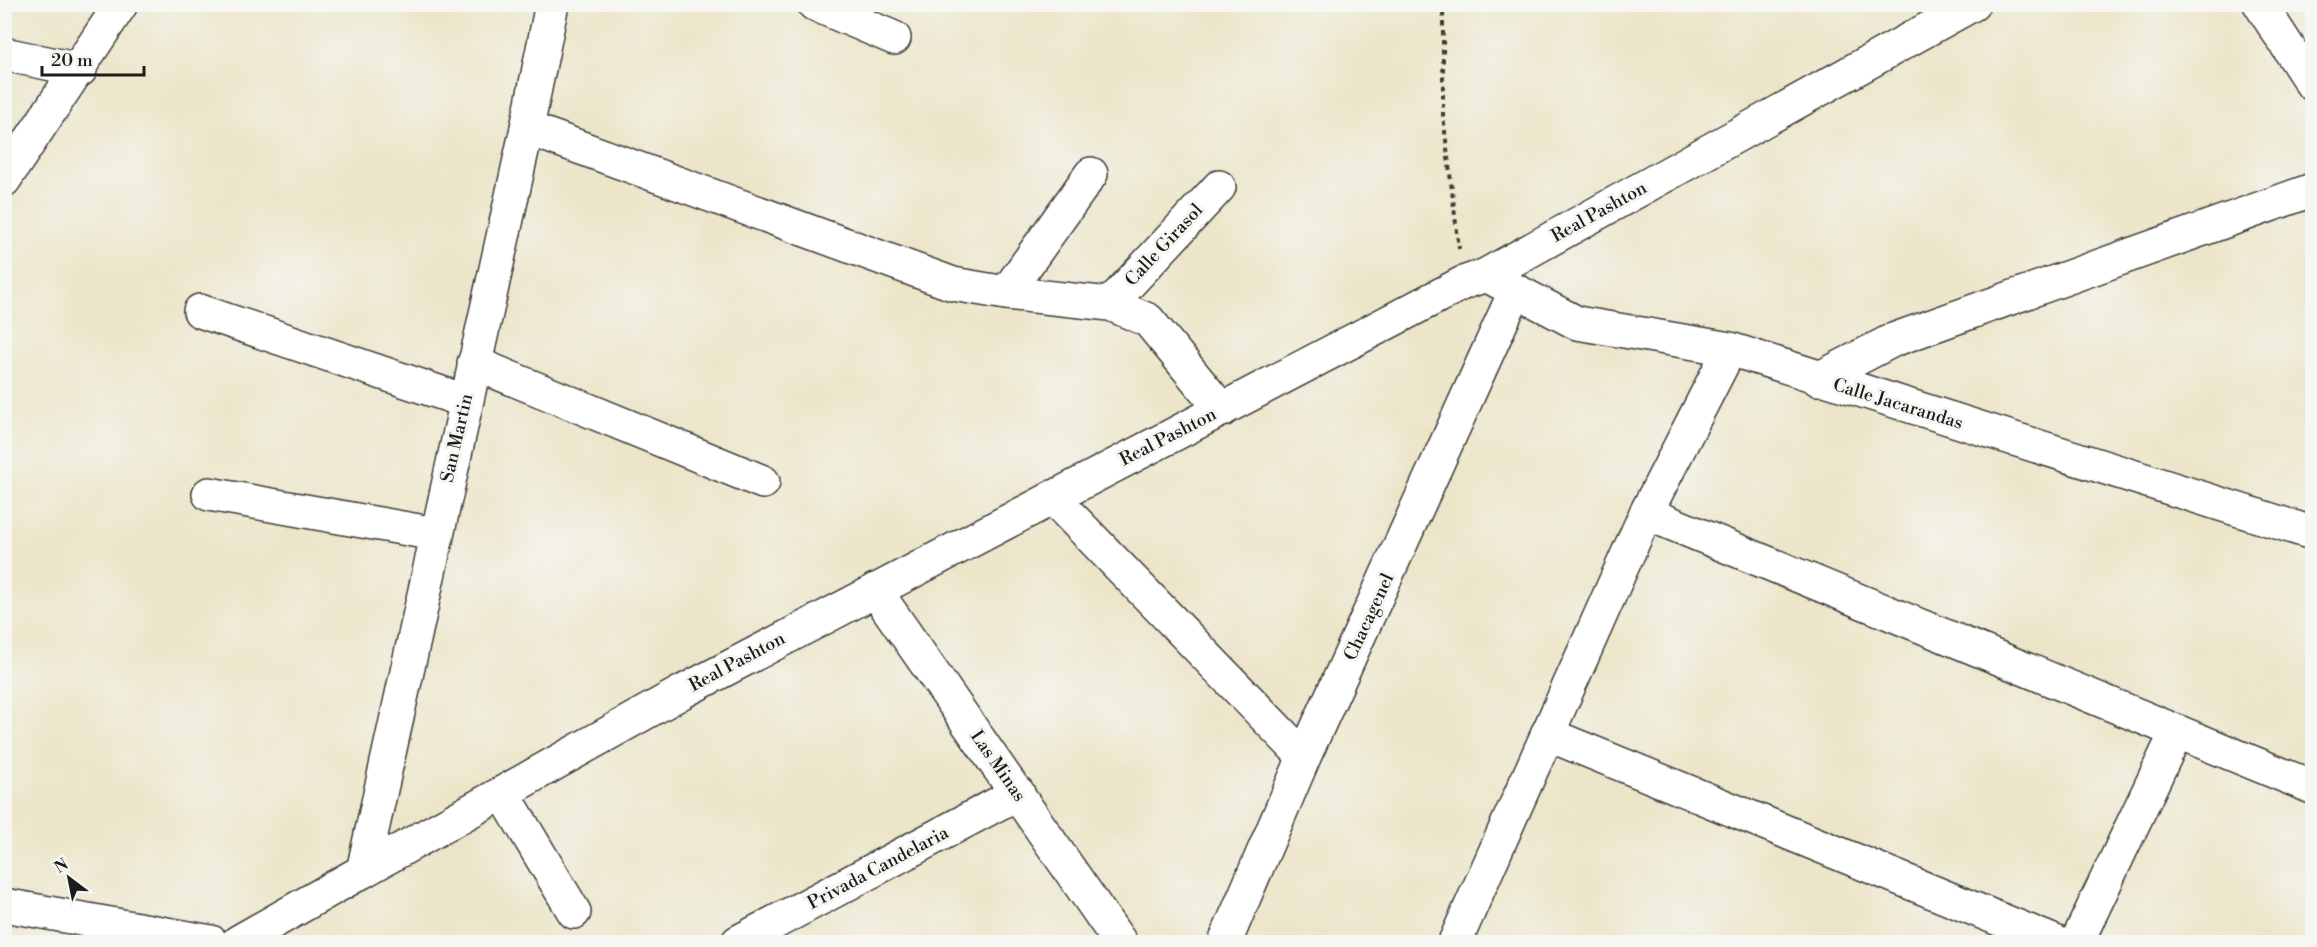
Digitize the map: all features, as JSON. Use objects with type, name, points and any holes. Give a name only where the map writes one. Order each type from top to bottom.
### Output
[{"type":"street","points":[[4,180],[80,70],[121,4]]},
{"type":"street","name":"San Martin","points":[[363,871],[527,128],[552,4]]},
{"type":"street","points":[[814,4],[894,38]]},
{"type":"street","name":"Real Pashton","points":[[238,942],[682,692],[1052,497],[1474,279],[1973,4]]},
{"type":"street","points":[[2260,4],[2313,84]]},
{"type":"street","points":[[4,54],[80,70]]},
{"type":"street","points":[[527,128],[953,284],[1006,293],[1110,304],[1148,320],[1222,410]]},
{"type":"street","points":[[1006,293],[1091,174]]},
{"type":"street","name":"Calle Girasol","points":[[1110,304],[1219,187]]},
{"type":"street","points":[[1818,379],[1893,340],[2313,190]]},
{"type":"street","name":"Calle Jacarandas","points":[[1474,279],[1515,292],[1577,323],[1730,349],[1818,379],[2313,533]]},
{"type":"street","name":"Chacagenel","points":[[1225,942],[1304,757],[1515,292]]},
{"type":"street","points":[[200,311],[465,401]]},
{"type":"street","points":[[1455,942],[1646,513],[1730,349]]},
{"type":"street","points":[[474,363],[763,482]]},
{"type":"street","points":[[209,494],[436,534]]},
{"type":"street","points":[[1052,497],[1304,757]]},
{"type":"street","points":[[1646,513],[2313,787]]},
{"type":"street","name":"Las Minas","points":[[875,590],[1120,942]]},
{"type":"street","points":[[2077,942],[2177,731]]},
{"type":"street","points":[[1547,734],[2055,942]]},
{"type":"street","points":[[503,793],[574,912]]},
{"type":"street","name":"Privada Candelaria","points":[[738,942],[1018,793]]},
{"type":"street","points":[[4,905],[212,942]]},
{"type":"path","points":[[1443,4],[1443,115],[1474,279]]}]
